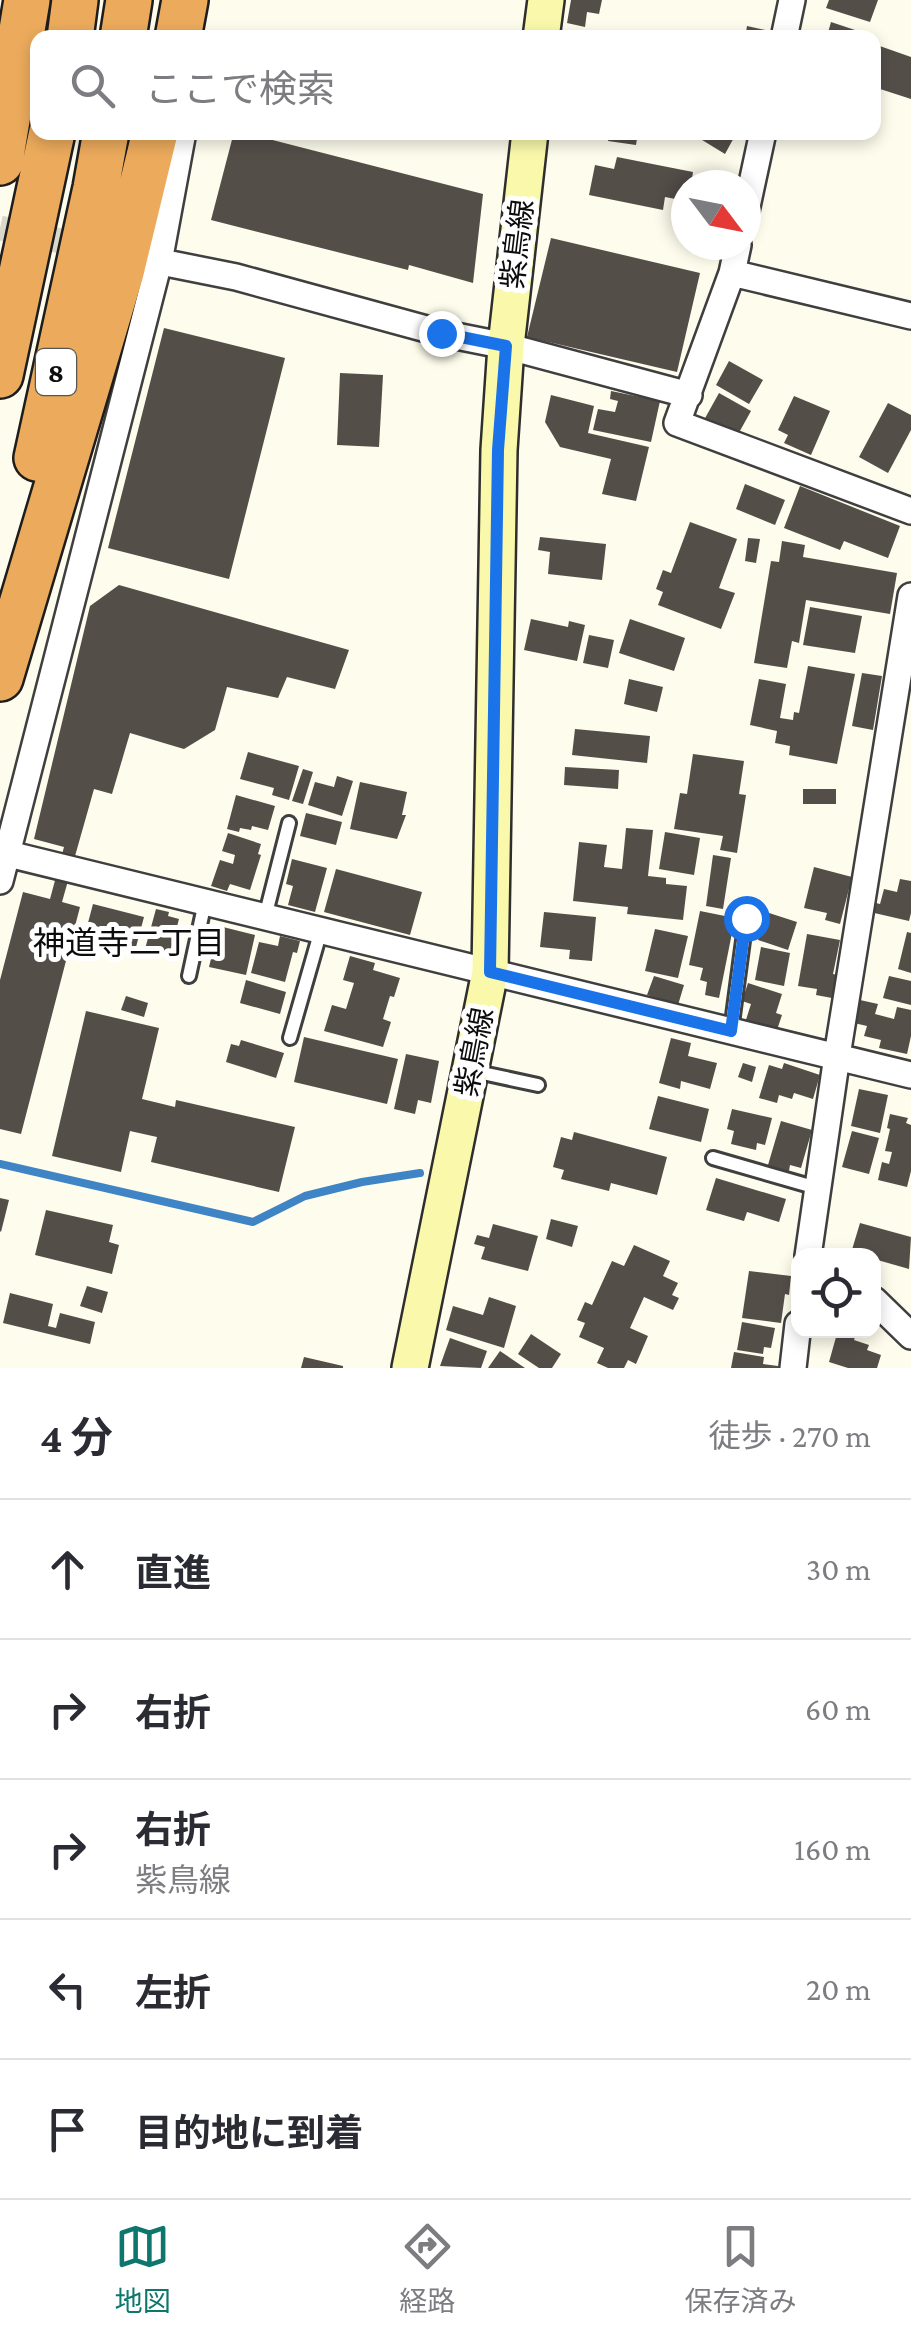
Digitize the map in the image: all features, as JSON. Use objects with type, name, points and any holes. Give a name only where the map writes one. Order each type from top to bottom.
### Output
[{"type":"highway","points":[[0,162],[27,0]]},
{"type":"highway","points":[[71,30],[75,0]]},
{"type":"highway","points":[[124,30],[129,0]]},
{"type":"highway","name":"8","points":[[0,375],[50,140]]},
{"type":"highway","name":"8","points":[[0,610],[105,140]]},
{"type":"highway","points":[[0,678],[120,272],[153,140]]},
{"type":"street","points":[[0,17],[17,0]]},
{"type":"street","points":[[542,30],[546,0]]},
{"type":"street","points":[[786,30],[792,0]]},
{"type":"street","points":[[0,880],[182,140]]},
{"type":"street","name":"紫鳥線","points":[[410,1368],[490,972],[498,450],[529,140]]},
{"type":"street","points":[[755,170],[761,140]]},
{"type":"street","points":[[150,260],[236,277],[689,395]]},
{"type":"street","points":[[735,260],[677,424],[911,511]]},
{"type":"street","points":[[732,273],[911,316]]},
{"type":"street","points":[[809,1248],[911,596]]},
{"type":"street","points":[[4,853],[911,1075]]},
{"type":"street","points":[[881,1306],[910,1331]]},
{"type":"street","points":[[792,1368],[796,1338]]},
{"type":"lane","points":[[265,917],[289,823]]},
{"type":"lane","points":[[189,976],[206,902]]},
{"type":"lane","points":[[731,1031],[746,918]]},
{"type":"lane","points":[[290,1038],[321,930]]},
{"type":"lane","points":[[470,1070],[538,1085]]},
{"type":"lane","points":[[713,1158],[816,1188]]},
{"type":"building","points":[[571,0],[602,0],[599,14],[587,12],[585,27],[567,23]]},
{"type":"building","points":[[829,0],[878,0],[870,22],[826,8]]},
{"type":"building","points":[[831,22],[855,30],[829,30]]},
{"type":"building","points":[[881,46],[911,57],[911,99],[881,89]]},
{"type":"building","points":[[232,140],[272,140],[483,194],[473,283],[211,220]]},
{"type":"building","points":[[608,140],[637,140],[636,145]]},
{"type":"building","points":[[702,140],[733,140],[725,154]]},
{"type":"building","points":[[617,157],[683,170],[671,170],[671,198],[665,197],[663,210],[589,195],[595,165],[614,169]]},
{"type":"building","points":[[551,238],[700,273],[677,372],[527,337]]},
{"type":"building","points":[[164,328],[285,358],[229,579],[108,548]]},
{"type":"building","points":[[729,361],[763,380],[749,404],[716,385]]},
{"type":"building","points":[[340,373],[383,375],[379,447],[337,445]]},
{"type":"building","points":[[611,391],[660,401],[651,442],[593,430],[598,409],[615,412],[618,401],[610,399]]},
{"type":"building","points":[[719,393],[751,411],[736,438],[704,420]]},
{"type":"building","points":[[551,395],[594,406],[588,433],[649,447],[636,501],[602,494],[611,459],[560,447],[545,422]]},
{"type":"building","points":[[794,396],[830,411],[811,455],[784,443],[788,435],[778,430]]},
{"type":"building","points":[[888,403],[911,415],[911,430],[888,473],[859,457]]},
{"type":"building","points":[[745,484],[785,500],[775,525],[736,509]]},
{"type":"building","points":[[800,486],[900,526],[888,558],[844,541],[840,550],[784,528]]},
{"type":"building","points":[[690,522],[737,539],[719,588],[735,593],[721,629],[658,605],[663,592],[656,589],[663,570],[671,573]]},
{"type":"building","points":[[540,537],[606,544],[602,580],[548,574],[550,552],[538,550]]},
{"type":"building","points":[[748,538],[760,539],[756,563],[745,561]]},
{"type":"building","points":[[782,541],[805,545],[803,557],[897,573],[890,614],[806,600],[799,643],[792,641],[787,668],[754,663],[771,561],[779,562]]},
{"type":"building","points":[[119,585],[349,650],[335,689],[287,677],[278,698],[227,687],[215,730],[184,749],[130,733],[112,794],[94,789],[62,902],[80,907],[21,1134],[0,1129],[0,980],[23,892],[50,899],[64,847],[34,839],[90,606]]},
{"type":"building","points":[[810,607],[862,616],[855,653],[803,645]]},
{"type":"building","points":[[531,619],[568,627],[569,621],[585,625],[577,661],[524,650]]},
{"type":"building","points":[[630,619],[685,638],[674,671],[619,653]]},
{"type":"building","points":[[589,635],[614,640],[608,668],[583,663]]},
{"type":"building","points":[[808,666],[855,674],[837,764],[789,755],[790,746],[775,743],[777,731],[750,725],[759,679],[786,684],[780,718],[793,720],[794,712],[799,713]]},
{"type":"building","points":[[862,673],[882,676],[873,730],[852,726]]},
{"type":"building","points":[[629,679],[663,687],[657,712],[624,704]]},
{"type":"building","points":[[575,729],[650,736],[647,763],[572,755]]},
{"type":"building","points":[[248,752],[299,766],[289,800],[272,795],[274,788],[240,779]]},
{"type":"building","points":[[693,754],[744,761],[739,794],[746,795],[737,853],[720,850],[723,836],[674,829],[680,793],[687,794]]},
{"type":"building","points":[[565,767],[619,770],[618,789],[564,785]]},
{"type":"building","points":[[303,769],[313,772],[303,804],[292,801]]},
{"type":"building","points":[[337,776],[353,781],[342,816],[308,805],[315,782],[334,787]]},
{"type":"building","points":[[360,782],[407,792],[402,815],[406,815],[397,839],[350,829]]},
{"type":"building","points":[[803,789],[836,789],[836,804],[803,804]]},
{"type":"building","points":[[236,795],[275,806],[268,830],[252,826],[251,830],[240,828],[239,832],[227,829]]},
{"type":"building","points":[[306,813],[342,822],[336,845],[300,836]]},
{"type":"building","points":[[626,828],[653,830],[648,876],[666,878],[666,884],[687,886],[683,920],[627,914],[628,907],[573,901],[579,842],[607,845],[604,867],[622,869]]},
{"type":"building","points":[[665,832],[700,838],[694,875],[659,869]]},
{"type":"building","points":[[228,833],[261,844],[250,890],[230,884],[227,891],[211,886],[220,860],[233,864],[235,855],[222,851]]},
{"type":"building","points":[[713,855],[731,858],[723,909],[706,906]]},
{"type":"building","points":[[292,859],[327,868],[315,912],[288,905],[293,886],[286,884]]},
{"type":"building","points":[[814,867],[852,877],[840,924],[825,920],[827,913],[804,908]]},
{"type":"building","points":[[336,869],[422,892],[410,935],[324,912]]},
{"type":"building","points":[[900,879],[911,881],[909,921],[870,912],[872,902],[880,904],[884,889],[897,892]]},
{"type":"building","points":[[93,904],[144,917],[136,947],[85,934]]},
{"type":"building","points":[[156,909],[179,919],[169,956],[145,949]]},
{"type":"building","points":[[700,911],[735,918],[719,998],[705,995],[707,982],[700,980],[703,968],[689,965]]},
{"type":"building","points":[[544,912],[596,917],[592,961],[569,959],[570,950],[540,947]]},
{"type":"building","points":[[766,912],[797,922],[788,950],[758,940]]},
{"type":"building","points":[[219,926],[255,935],[246,975],[209,967]]},
{"type":"building","points":[[655,929],[688,936],[678,978],[645,971]]},
{"type":"building","points":[[907,932],[911,933],[911,973],[898,969]]},
{"type":"building","points":[[807,934],[840,940],[832,998],[816,995],[817,989],[798,986]]},
{"type":"building","points":[[280,936],[300,941],[285,982],[251,973],[259,942],[278,946]]},
{"type":"building","points":[[761,947],[790,953],[784,986],[755,980]]},
{"type":"building","points":[[350,956],[375,963],[373,970],[400,978],[383,1019],[391,1022],[383,1047],[324,1031],[332,1005],[346,1009],[354,983],[343,980]]},
{"type":"building","points":[[654,976],[684,985],[678,1005],[647,995]]},
{"type":"building","points":[[889,976],[911,981],[911,1005],[883,998]]},
{"type":"building","points":[[246,980],[286,992],[280,1014],[240,1003]]},
{"type":"building","points":[[748,983],[782,994],[776,1013],[782,1015],[775,1036],[744,1026],[751,1004],[742,1001]]},
{"type":"building","points":[[126,996],[148,1003],[144,1017],[121,1010]]},
{"type":"building","points":[[860,1000],[878,1004],[875,1014],[894,1019],[897,1007],[911,1010],[907,1054],[879,1048],[881,1040],[864,1036],[867,1026],[854,1023]]},
{"type":"building","points":[[86,1011],[159,1028],[142,1099],[175,1107],[176,1100],[295,1127],[279,1192],[151,1162],[157,1137],[130,1131],[121,1172],[52,1156]]},
{"type":"building","points":[[304,1037],[398,1059],[387,1104],[294,1082]]},
{"type":"building","points":[[671,1038],[691,1043],[688,1056],[717,1063],[710,1089],[681,1081],[680,1089],[659,1083]]},
{"type":"building","points":[[241,1040],[284,1053],[276,1078],[226,1062],[231,1044],[239,1046]]},
{"type":"building","points":[[406,1054],[439,1061],[431,1103],[418,1100],[415,1114],[394,1109]]},
{"type":"building","points":[[743,1063],[756,1067],[752,1082],[738,1077]]},
{"type":"building","points":[[784,1063],[820,1075],[813,1099],[794,1093],[792,1099],[779,1095],[777,1103],[759,1098],[769,1065],[782,1069]]},
{"type":"building","points":[[859,1089],[888,1095],[880,1133],[851,1126]]},
{"type":"building","points":[[658,1096],[709,1109],[701,1142],[649,1129]]},
{"type":"building","points":[[732,1109],[772,1118],[765,1145],[757,1143],[756,1150],[731,1144],[734,1131],[727,1129]]},
{"type":"building","points":[[890,1114],[908,1118],[906,1123],[911,1125],[907,1187],[878,1180],[882,1162],[889,1164],[892,1152],[885,1151]]},
{"type":"building","points":[[781,1121],[812,1130],[801,1168],[790,1165],[789,1171],[768,1165]]},
{"type":"building","points":[[852,1131],[879,1138],[869,1174],[842,1167]]},
{"type":"building","points":[[574,1132],[667,1157],[657,1195],[611,1183],[609,1191],[561,1179],[564,1170],[553,1167],[561,1137],[572,1140]]},
{"type":"building","points":[[716,1178],[786,1199],[779,1222],[747,1212],[744,1221],[706,1210]]},
{"type":"building","points":[[0,1198],[9,1200],[1,1232],[0,1231]]},
{"type":"building","points":[[46,1210],[113,1225],[109,1242],[119,1245],[112,1274],[35,1255]]},
{"type":"building","points":[[551,1219],[578,1226],[572,1247],[546,1239]]},
{"type":"building","points":[[860,1223],[911,1237],[909,1269],[881,1261],[881,1248],[852,1248]]},
{"type":"building","points":[[493,1224],[538,1236],[528,1271],[481,1259],[485,1247],[474,1244],[477,1235],[489,1238]]},
{"type":"building","points":[[634,1245],[670,1261],[663,1276],[678,1283],[672,1295],[679,1298],[673,1310],[644,1297],[630,1328],[648,1336],[636,1364],[628,1360],[624,1368],[608,1368],[597,1363],[604,1348],[579,1337],[585,1323],[577,1320],[585,1302],[592,1305],[612,1261],[624,1266]]},
{"type":"building","points":[[749,1271],[791,1276],[781,1323],[742,1318]]},
{"type":"building","points":[[87,1286],[108,1292],[102,1313],[80,1306]]},
{"type":"building","points":[[10,1293],[53,1304],[48,1326],[56,1328],[60,1313],[95,1322],[90,1344],[3,1323]]},
{"type":"building","points":[[489,1297],[516,1306],[504,1348],[446,1330],[453,1306],[483,1315]]},
{"type":"building","points":[[742,1322],[775,1328],[771,1348],[764,1347],[763,1354],[737,1350]]},
{"type":"building","points":[[531,1334],[561,1354],[552,1368],[539,1368],[518,1354]]},
{"type":"building","points":[[450,1338],[487,1351],[481,1368],[440,1366]]},
{"type":"building","points":[[836,1338],[855,1338],[869,1345],[867,1350],[881,1355],[877,1368],[848,1368],[829,1362]]},
{"type":"building","points":[[500,1351],[525,1368],[488,1368]]},
{"type":"building","points":[[734,1352],[764,1357],[763,1364],[778,1368],[731,1368]]},
{"type":"building","points":[[304,1357],[343,1366],[343,1368],[301,1368]]},
{"type":"waterway","points":[[0,1164],[253,1222],[305,1196],[420,1173]]},
{"type":"tunnel","points":[[0,228],[93,248]]},
{"type":"district","name":"神道寺二丁目","points":[[129,943]]},
{"type":"route","points":[[441,333],[506,346],[498,450],[490,972],[731,1031],[746,918]]}]
